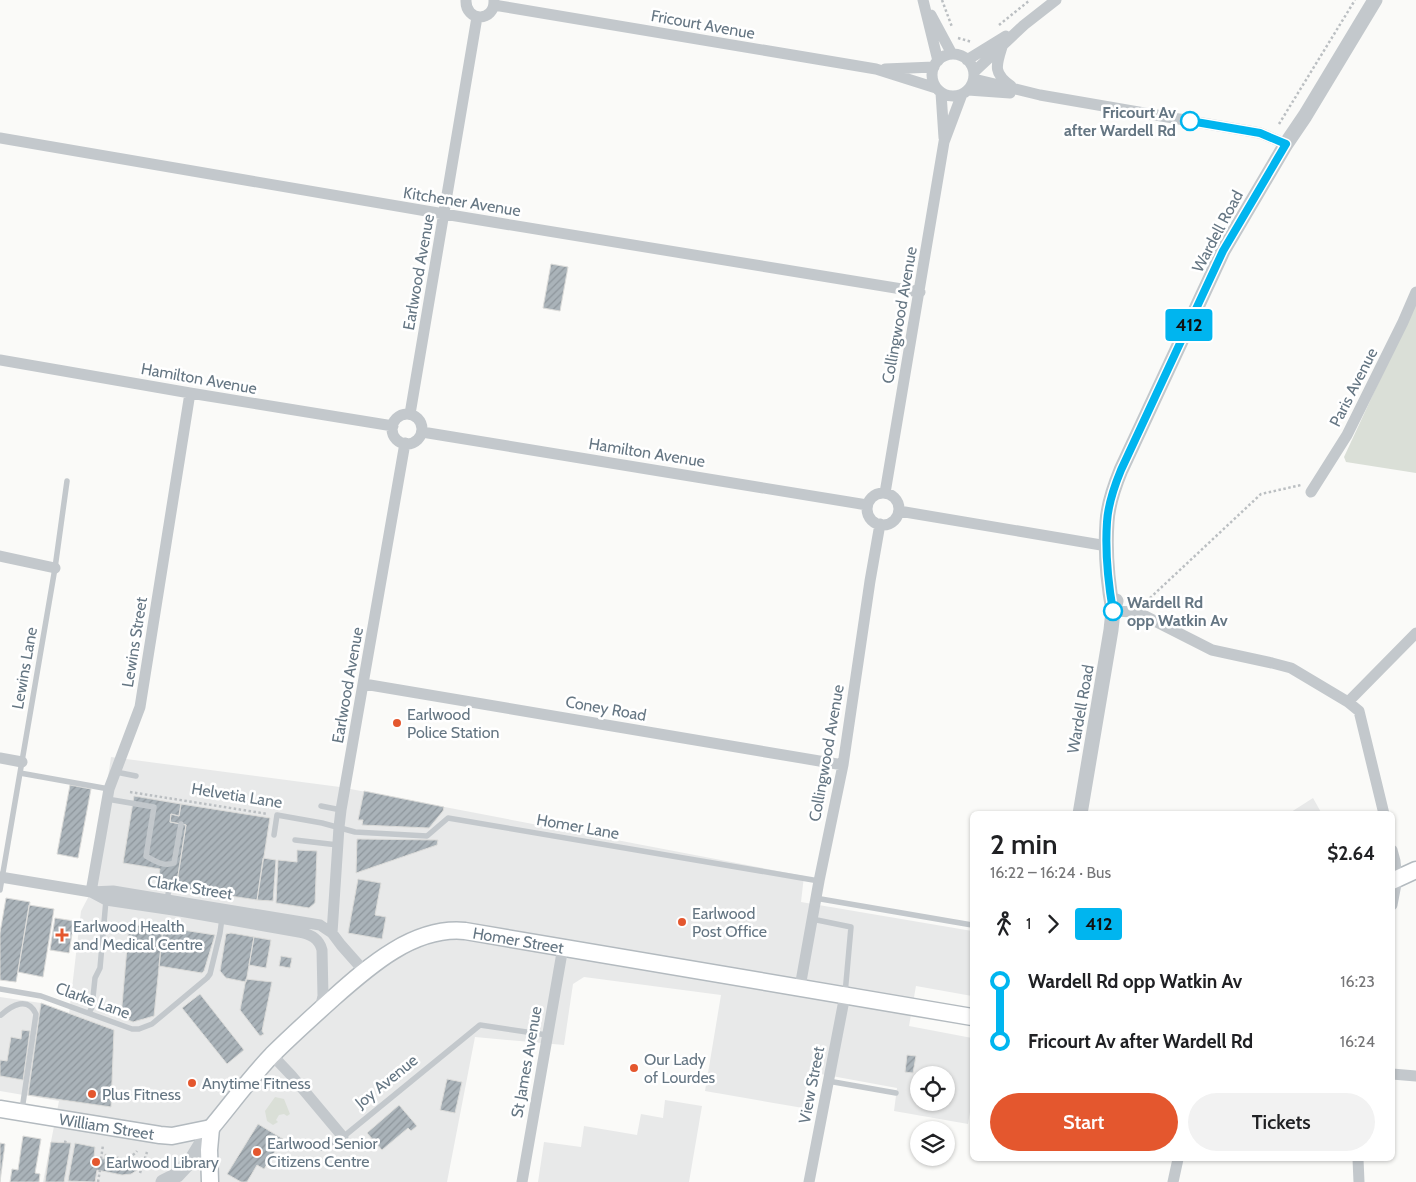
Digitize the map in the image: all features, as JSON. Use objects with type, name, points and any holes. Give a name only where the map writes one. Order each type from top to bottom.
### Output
[{"type":"main road","points":[[1395,880],[1416,870]]},
{"type":"main road","name":"Homer Street","points":[[211,1128],[272,1055],[364,971],[403,946],[441,931],[465,931],[970,1017]]},
{"type":"main road","name":"William Street","points":[[0,1109],[160,1135],[181,1134],[211,1128]]},
{"type":"main road","points":[[210,1182],[209,1150],[211,1128]]},
{"type":"street","points":[[466,0],[468,11],[478,17],[488,14],[493,9],[494,2]]},
{"type":"street","points":[[923,0],[952,54]]},
{"type":"street","points":[[923,0],[936,64],[932,78],[939,91],[948,96],[955,96],[965,92],[972,85],[974,76],[972,66],[960,55],[944,56],[936,64]]},
{"type":"street","points":[[974,76],[1024,25],[1056,0]]},
{"type":"street","name":"Wardell Road","points":[[1113,611],[1110,595],[1107,521],[1113,491],[1121,470],[1223,251],[1286,144],[1375,0]]},
{"type":"street","name":"Fricourt Avenue","points":[[494,2],[876,69],[939,91]]},
{"type":"street","name":"Earlwood Avenue","points":[[410,414],[478,17]]},
{"type":"street","points":[[967,60],[1024,25]]},
{"type":"street","points":[[1003,45],[997,64],[997,71],[1003,80],[1014,88]]},
{"type":"street","name":"Fricourt Avenue","points":[[876,69],[936,64]]},
{"type":"street","points":[[974,76],[1040,95],[1260,133],[1286,144]]},
{"type":"street","name":"Collingwood Avenue","points":[[939,91],[944,142]]},
{"type":"street","points":[[965,92],[1040,95]]},
{"type":"street","name":"Collingwood Avenue","points":[[885,493],[944,142],[965,92]]},
{"type":"street","name":"Kitchener Avenue","points":[[0,138],[444,214],[920,292]]},
{"type":"street","name":"Paris Avenue","points":[[1311,492],[1347,435],[1404,322],[1416,292]]},
{"type":"street","name":"Hamilton Avenue","points":[[0,360],[393,426]]},
{"type":"street","name":"Lewins Street","points":[[91,892],[108,794],[140,708],[190,393]]},
{"type":"street","points":[[410,414],[421,422],[422,432],[418,439],[405,443],[397,439],[393,426],[394,422],[401,415],[410,414]]},
{"type":"street","name":"Hamilton Avenue","points":[[422,432],[867,505]]},
{"type":"street","name":"Earlwood Avenue","points":[[332,933],[341,810],[405,443]]},
{"type":"street","name":"Wardell Road","points":[[1081,811],[1113,611],[1119,594],[1117,522],[1113,491]]},
{"type":"street","points":[[885,493],[890,494],[897,501],[899,510],[897,516],[890,523],[880,524],[871,519],[867,505],[876,494],[885,493]]},
{"type":"street","points":[[899,510],[1107,546]]},
{"type":"street","name":"Collingwood Avenue","points":[[800,987],[818,881],[843,765],[880,524]]},
{"type":"street","points":[[0,556],[55,568]]},
{"type":"street","points":[[1113,611],[1135,612],[1212,650],[1291,668],[1348,702],[1358,711],[1383,811]]},
{"type":"street","points":[[1348,702],[1416,633]]},
{"type":"street","name":"Coney Road","points":[[364,684],[843,765]]},
{"type":"street","points":[[0,758],[21,768]]},
{"type":"street","points":[[1395,861],[1395,880]]},
{"type":"street","name":"Clarke Street","points":[[1,877],[282,923],[320,925],[332,933],[340,945],[364,971]]},
{"type":"street","name":"Clarke Street","points":[[282,923],[312,935],[321,945],[323,996],[320,1010]]},
{"type":"street","name":"St James Avenue","points":[[522,1182],[563,947]]},
{"type":"street","name":"View Street","points":[[809,1182],[845,995]]},
{"type":"street","points":[[272,1055],[343,1137]]},
{"type":"street","points":[[1395,1074],[1416,1076]]},
{"type":"street","name":"Homer Street","points":[[163,1182],[177,1175],[192,1159],[211,1128]]},
{"type":"street","points":[[1173,1182],[1178,1161]]},
{"type":"street","points":[[1358,1161],[1359,1182]]},
{"type":"lane","name":"Lewins Lane","points":[[0,890],[55,568],[67,481]]},
{"type":"lane","points":[[21,768],[154,807],[146,856],[157,862],[168,865],[174,862],[181,824]]},
{"type":"lane","points":[[116,772],[136,776]]},
{"type":"lane","points":[[321,806],[341,810]]},
{"type":"lane","points":[[274,835],[277,815]]},
{"type":"lane","name":"Helvetia Lane","points":[[277,815],[339,827]]},
{"type":"lane","name":"Homer Lane","points":[[339,827],[355,832],[427,836],[448,818],[818,881]]},
{"type":"lane","points":[[295,840],[338,845]]},
{"type":"lane","points":[[166,904],[169,887]]},
{"type":"lane","points":[[89,1013],[92,1007],[95,978],[100,968],[105,895]]},
{"type":"lane","points":[[815,898],[970,925]]},
{"type":"lane","name":"Clarke Lane","points":[[0,989],[41,996],[132,1030],[139,1029],[152,1024],[210,974],[220,933],[222,913]]},
{"type":"lane","points":[[812,919],[851,927],[845,995]]},
{"type":"lane","points":[[0,1022],[1,1015],[15,1005],[29,1005],[36,1014],[22,1113]]},
{"type":"lane","name":"Joy Avenue","points":[[321,1148],[343,1137],[480,1025],[548,1035]]},
{"type":"lane","points":[[828,1081],[896,1093]]},
{"type":"path","points":[[942,0],[953,28]]},
{"type":"path","points":[[995,28],[1030,0]]},
{"type":"path","points":[[1279,124],[1355,0]]},
{"type":"path","points":[[956,37],[968,42],[976,42]]},
{"type":"path","points":[[1150,598],[1261,494],[1300,485]]},
{"type":"path","name":"Helvetia Lane","points":[[130,792],[277,815]]},
{"type":"path","points":[[101,1159],[104,1145]]},
{"type":"path","points":[[126,1162],[137,1151]]},
{"type":"path","points":[[140,1173],[147,1152]]},
{"type":"path","points":[[98,1182],[100,1170]]},
{"type":"shaded area","points":[[1416,302],[1416,473],[1346,462],[1344,457]]},
{"type":"shaded area","points":[[111,757],[340,787],[804,876],[801,902],[970,931],[970,996],[916,986],[909,1026],[970,1038],[970,1112],[968,1124],[894,1111],[897,1088],[810,1072],[803,1108],[705,1091],[721,995],[584,977],[573,984],[564,1045],[475,1037],[447,1182],[43,1182],[59,1101],[0,1091],[0,997],[41,1003],[69,1014],[81,911],[91,892]]},
{"type":"shaded area","points":[[1313,798],[1320,811],[1293,811]]},
{"type":"shaded area","points":[[275,1097],[284,1099],[290,1114],[287,1116],[284,1114],[279,1115],[276,1120],[278,1122],[273,1125],[267,1121],[265,1111]]},
{"type":"shaded area","points":[[665,1100],[702,1106],[689,1182],[538,1182],[544,1142],[581,1147],[584,1126],[637,1135],[641,1114],[663,1118]]},
{"type":"building","points":[[551,264],[568,267],[560,311],[543,308]]},
{"type":"building","points":[[70,785],[91,789],[78,858],[57,854]]},
{"type":"building","points":[[364,791],[444,807],[443,811],[429,828],[362,825],[363,820],[358,820]]},
{"type":"building","points":[[134,796],[181,804],[179,816],[171,814],[170,822],[186,825],[176,888],[157,885],[160,869],[123,863]]},
{"type":"building","points":[[181,804],[270,818],[257,900],[176,888],[186,825],[170,822],[171,814],[179,816]]},
{"type":"building","points":[[357,839],[438,840],[437,845],[356,873]]},
{"type":"building","points":[[297,850],[317,851],[315,903],[309,908],[276,903],[278,860],[297,862]]},
{"type":"building","points":[[263,858],[276,860],[273,901],[257,900]]},
{"type":"building","points":[[358,879],[381,883],[375,915],[386,917],[382,939],[348,933]]},
{"type":"building","points":[[6,898],[30,902],[16,982],[0,980],[0,933]]},
{"type":"building","points":[[29,905],[54,909],[43,977],[18,972]]},
{"type":"building","name":"Earlwood Health and Medical Centre","points":[[55,918],[74,921],[69,953],[50,950]]},
{"type":"building","points":[[129,924],[163,928],[154,1016],[133,1022],[121,1017]]},
{"type":"building","points":[[163,927],[215,935],[202,973],[159,966]]},
{"type":"building","points":[[231,933],[254,937],[246,982],[226,978],[220,971],[226,934]]},
{"type":"building","points":[[254,937],[271,940],[266,968],[249,965]]},
{"type":"building","points":[[281,956],[292,958],[290,968],[279,966]]},
{"type":"building","points":[[246,979],[272,982],[262,1031],[264,1034],[260,1036],[240,1010]]},
{"type":"building","points":[[200,994],[244,1050],[227,1064],[182,1008]]},
{"type":"building","points":[[41,1003],[114,1030],[111,1107],[28,1095]]},
{"type":"building","points":[[22,1030],[30,1031],[23,1080],[0,1076],[0,1060],[7,1061],[11,1037],[21,1039]]},
{"type":"building","points":[[907,1055],[916,1056],[914,1066],[910,1066],[910,1073],[905,1072]]},
{"type":"building","points":[[447,1079],[462,1082],[455,1113],[440,1110]]},
{"type":"building","points":[[399,1105],[417,1126],[411,1131],[408,1128],[382,1150],[367,1133]]},
{"type":"building","name":"Earlwood Senior Citizens Centre","points":[[258,1124],[283,1139],[264,1169],[257,1165],[247,1182],[241,1182],[227,1174]]},
{"type":"building","points":[[23,1136],[41,1139],[35,1173],[40,1174],[39,1182],[10,1182],[12,1169],[18,1170]]},
{"type":"building","points":[[51,1142],[71,1143],[64,1182],[45,1182]]},
{"type":"building","points":[[0,1143],[5,1144],[0,1182]]},
{"type":"building","name":"Earlwood Library","points":[[75,1143],[95,1147],[94,1157],[104,1159],[105,1154],[119,1157],[121,1163],[136,1160],[140,1163],[139,1169],[131,1174],[122,1175],[97,1170],[95,1182],[68,1181]]},
{"type":"bus line","name":"412","points":[[1113,611],[1110,595],[1107,546],[1107,521],[1113,491],[1223,251],[1286,144],[1260,133],[1190,121]]},
{"type":"place","name":"Fricourt Av after Wardell Rd","points":[[1190,121]]},
{"type":"place","name":"Wardell Rd opp Watkin Av","points":[[1113,611]]},
{"type":"place","name":"Earlwood Police Station","points":[[397,723]]},
{"type":"place","name":"Earlwood Post Office","points":[[682,922]]},
{"type":"place","name":"Earlwood Health and Medical Centre","points":[[62,935]]},
{"type":"place","name":"Our Lady of Lourdes","points":[[634,1068]]},
{"type":"place","name":"Anytime Fitness","points":[[192,1083]]},
{"type":"place","name":"Plus Fitness","points":[[92,1094]]},
{"type":"place","name":"Earlwood Senior Citizens Centre","points":[[257,1152]]},
{"type":"place","name":"Earlwood Library","points":[[96,1162]]}]
